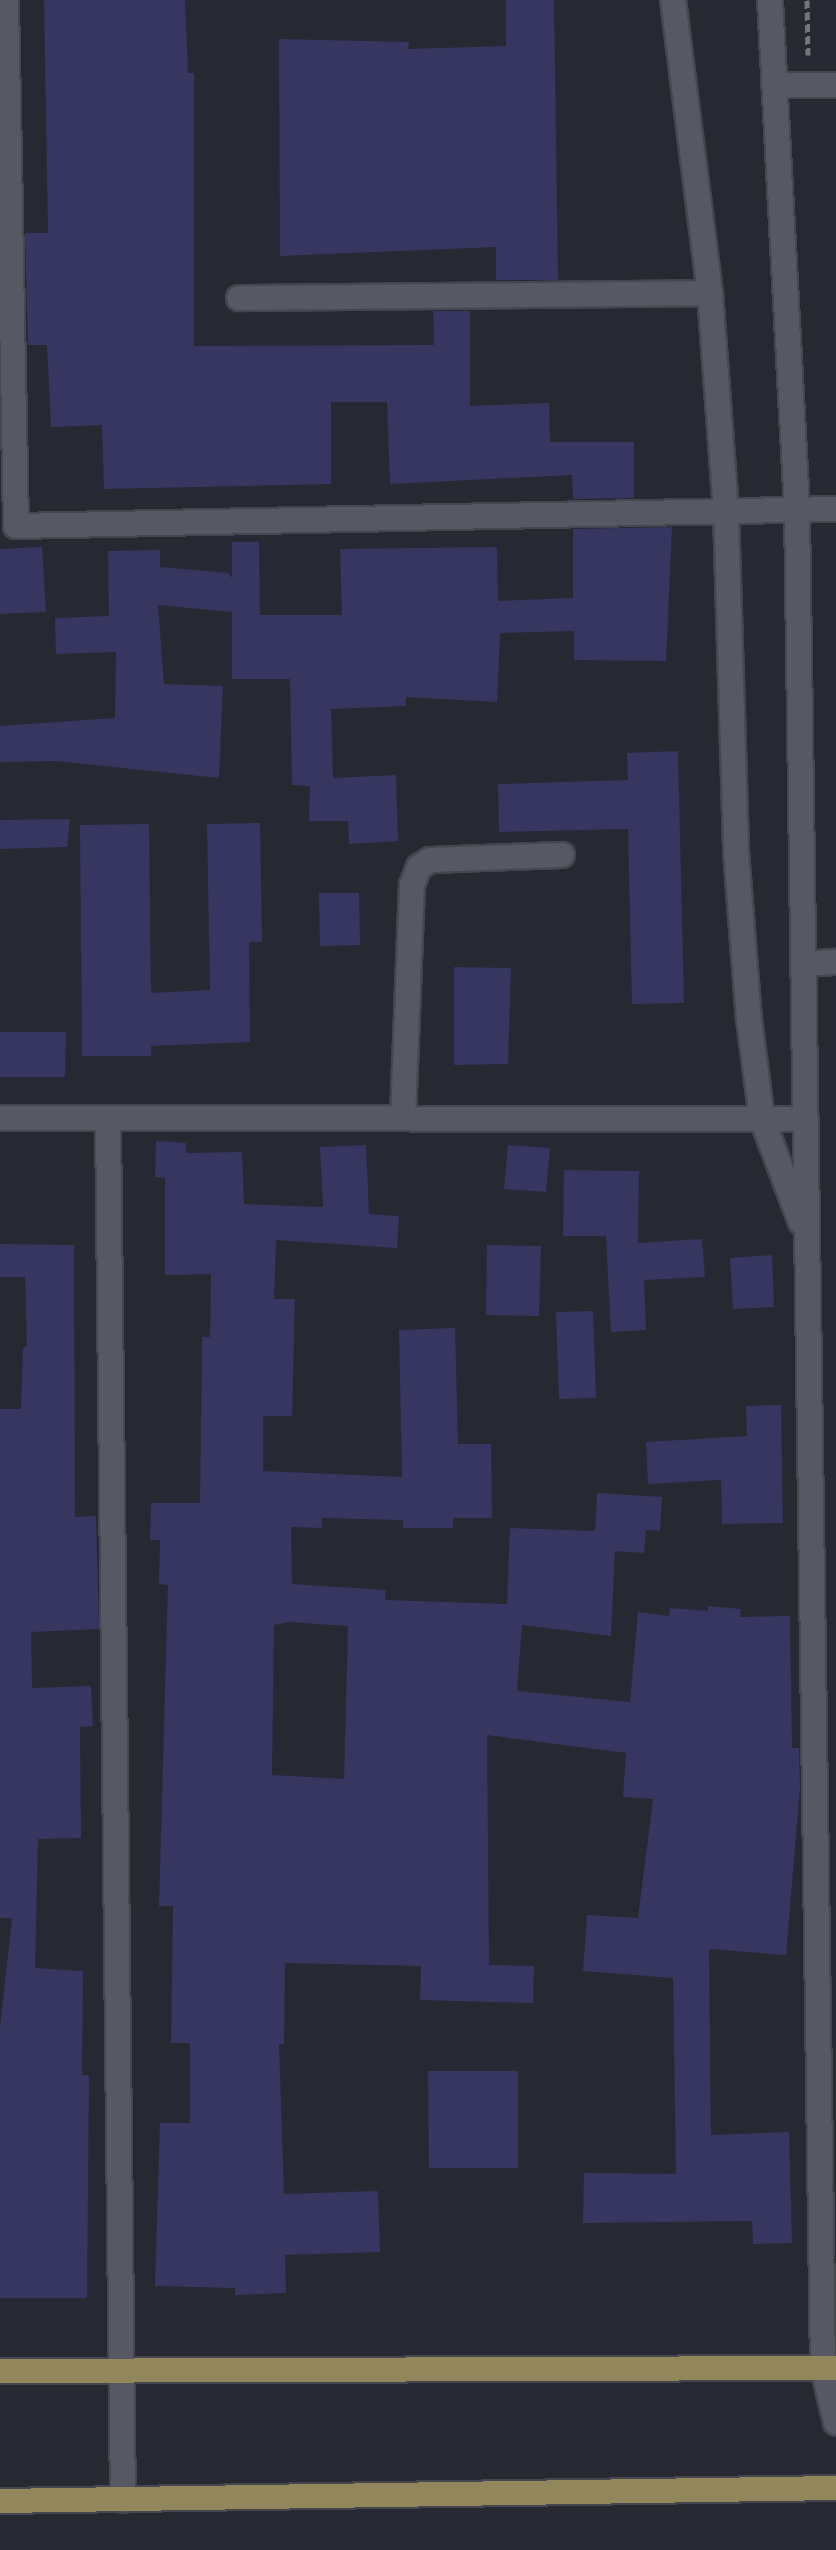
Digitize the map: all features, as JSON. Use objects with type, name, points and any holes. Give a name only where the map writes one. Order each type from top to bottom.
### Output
[{"type":"main road","points":[[0,2371],[829,2368]]},
{"type":"main road","points":[[0,2501],[836,2488]]},
{"type":"street","points":[[6,0],[5,190],[16,526],[836,509]]},
{"type":"street","points":[[673,0],[710,293],[726,511],[736,851],[762,1119],[807,1239]]},
{"type":"street","points":[[770,0],[797,509],[806,964],[807,1239],[826,1945],[829,2368],[836,2422]]},
{"type":"street","points":[[774,85],[836,85]]},
{"type":"street","points":[[239,298],[710,293]]},
{"type":"street","points":[[403,1118],[412,885],[419,867],[430,860],[562,855]]},
{"type":"street","points":[[806,964],[836,962]]},
{"type":"street","points":[[0,1118],[806,1119]]},
{"type":"street","points":[[108,1118],[119,2371],[123,2500]]},
{"type":"building","points":[[44,0],[185,0],[188,73],[194,73],[194,346],[434,345],[433,311],[470,311],[470,406],[549,403],[550,442],[634,442],[634,498],[573,499],[572,475],[390,484],[387,402],[331,402],[331,484],[104,489],[102,425],[51,427],[47,345],[28,345],[25,233],[48,233]]},
{"type":"building","points":[[506,0],[554,0],[558,280],[496,280],[496,247],[280,256],[279,39],[409,42],[408,49],[506,46]]},
{"type":"building","points":[[672,527],[666,661],[574,660],[574,631],[500,633],[497,702],[406,697],[406,706],[331,709],[333,778],[396,775],[398,841],[349,844],[348,821],[309,821],[310,786],[292,785],[290,679],[232,679],[232,612],[158,605],[164,684],[223,686],[219,778],[56,761],[0,762],[0,726],[115,718],[116,652],[56,654],[55,618],[109,616],[108,551],[160,550],[160,567],[228,573],[232,578],[232,542],[259,542],[260,615],[342,615],[340,549],[497,547],[498,601],[573,598],[573,529]]},
{"type":"building","points":[[42,547],[46,612],[0,614],[0,549]]},
{"type":"building","points":[[678,751],[684,1003],[632,1004],[628,829],[499,832],[498,784],[628,780],[627,753]]},
{"type":"building","points":[[70,819],[67,847],[0,849],[0,820]]},
{"type":"building","points":[[260,823],[262,942],[249,942],[250,1042],[151,1046],[151,1056],[82,1056],[80,825],[149,824],[151,993],[210,990],[207,824]]},
{"type":"building","points":[[319,893],[359,893],[360,945],[320,946]]},
{"type":"building","points":[[454,967],[511,968],[508,1064],[454,1065]]},
{"type":"building","points":[[0,1032],[66,1032],[65,1077],[0,1077]]},
{"type":"building","points":[[156,1141],[186,1143],[186,1153],[242,1152],[244,1204],[323,1207],[320,1147],[366,1145],[369,1214],[399,1216],[397,1248],[276,1240],[274,1299],[295,1299],[292,1416],[263,1416],[263,1471],[402,1477],[399,1330],[455,1328],[458,1444],[491,1444],[492,1518],[453,1518],[453,1528],[403,1528],[403,1520],[322,1518],[322,1528],[291,1527],[292,1584],[386,1590],[385,1600],[507,1604],[510,1528],[595,1531],[597,1493],[662,1497],[660,1531],[646,1530],[644,1553],[615,1551],[611,1636],[522,1625],[517,1691],[630,1702],[638,1612],[669,1616],[670,1608],[708,1611],[708,1606],[741,1609],[740,1617],[790,1616],[792,1748],[799,1748],[800,1787],[786,1955],[709,1949],[711,2135],[789,2132],[792,2243],[753,2244],[752,2221],[583,2223],[584,2173],[676,2174],[673,1978],[583,1971],[587,1915],[638,1918],[653,1799],[623,1797],[626,1753],[487,1735],[489,1965],[534,1966],[533,2003],[420,2000],[421,1966],[285,1963],[284,2044],[279,2044],[284,2194],[378,2191],[380,2252],[285,2255],[286,2293],[235,2295],[235,2288],[155,2286],[160,2123],[190,2123],[190,2043],[171,2043],[173,1906],[159,1906],[168,1585],[159,1584],[160,1540],[150,1540],[151,1503],[200,1503],[202,1337],[210,1337],[211,1274],[165,1275],[165,1178],[155,1177]],"holes":[[[289,1622],[348,1626],[344,1779],[272,1775],[274,1625]]]},
{"type":"building","points":[[508,1145],[550,1148],[546,1192],[504,1189]]},
{"type":"building","points":[[564,1170],[639,1171],[638,1243],[702,1239],[705,1277],[644,1280],[646,1330],[611,1332],[606,1236],[563,1236]]},
{"type":"building","points":[[0,1244],[74,1245],[75,1517],[96,1516],[99,1629],[31,1632],[32,1688],[91,1686],[93,1726],[80,1727],[81,1838],[38,1839],[35,1968],[83,1971],[82,2075],[89,2075],[87,2298],[0,2298],[0,2026],[12,1918],[0,1918],[0,1409],[21,1409],[23,1347],[27,1347],[25,1277],[0,1277]]},
{"type":"building","points":[[487,1245],[541,1246],[539,1316],[486,1315]]},
{"type":"building","points":[[772,1255],[774,1307],[733,1309],[730,1258]]},
{"type":"building","points":[[593,1311],[596,1398],[559,1399],[556,1312]]},
{"type":"building","points":[[781,1405],[783,1523],[722,1524],[721,1480],[648,1484],[646,1442],[747,1436],[746,1406]]},
{"type":"building","points":[[428,2071],[518,2071],[518,2168],[429,2168]]}]
